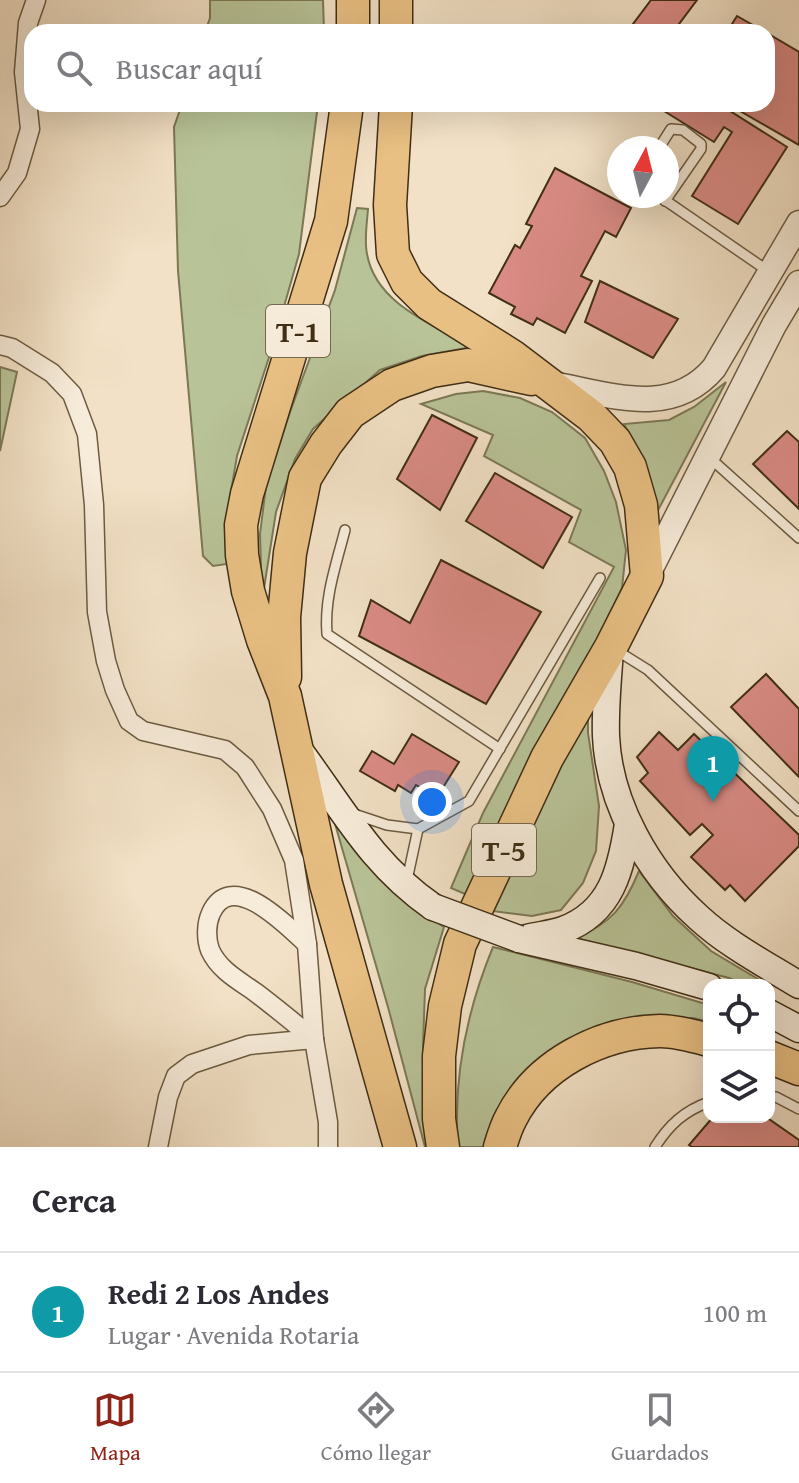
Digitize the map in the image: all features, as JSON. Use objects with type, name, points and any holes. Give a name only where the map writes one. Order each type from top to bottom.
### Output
[{"type":"highway","points":[[353,0],[353,24]]},
{"type":"highway","points":[[396,0],[396,24]]},
{"type":"highway","name":"T-1","points":[[299,750],[285,696],[248,591],[241,525],[247,494],[331,221],[346,112]]},
{"type":"highway","points":[[396,112],[390,205],[393,254],[407,282],[429,304],[512,356],[591,416],[615,441],[630,467],[641,505],[647,576]]},
{"type":"highway","points":[[285,696],[290,553],[305,478],[350,413],[392,385],[432,371],[468,365],[546,383]]},
{"type":"highway","name":"T-5","points":[[443,1147],[439,1119],[439,1056],[445,1006],[460,944],[547,758],[611,647],[647,576]]},
{"type":"highway","points":[[299,750],[326,884],[400,1147]]},
{"type":"highway","points":[[500,1147],[510,1118],[529,1090],[555,1065],[574,1054],[598,1043],[661,1031],[703,1039]]},
{"type":"highway","points":[[775,1059],[799,1069]]},
{"type":"main road","points":[[611,647],[606,738],[611,771],[628,824],[663,879],[698,917],[732,943],[799,985]]},
{"type":"main road","points":[[299,750],[344,810],[357,835],[406,888],[433,907],[519,939],[703,985]]},
{"type":"main road","points":[[519,939],[565,930],[593,912],[611,890],[622,864],[628,824]]},
{"type":"main road","points":[[775,1016],[799,1029]]},
{"type":"street","points":[[28,24],[36,0]]},
{"type":"street","points":[[0,197],[17,173],[30,129],[28,112]]},
{"type":"street","points":[[546,383],[642,400],[669,397],[701,382],[714,368],[799,223]]},
{"type":"street","points":[[647,576],[774,325],[799,283]]},
{"type":"street","points":[[0,345],[12,348],[52,373],[72,394],[87,434],[94,505],[97,612],[106,661],[129,721],[143,731],[225,750],[245,767],[272,809],[294,860],[307,944],[314,1039],[328,1122],[328,1147]]},
{"type":"street","points":[[307,944],[267,909],[244,897],[230,898],[211,912],[207,930],[211,953],[225,972],[314,1039]]},
{"type":"street","points":[[158,1147],[168,1097],[176,1076],[192,1064],[249,1045],[314,1039]]},
{"type":"lane","points":[[667,136],[671,129],[683,130],[701,144],[701,149],[679,177]]},
{"type":"lane","points":[[676,208],[768,272]]},
{"type":"lane","points":[[708,456],[799,538]]},
{"type":"lane","points":[[345,530],[329,592],[325,616],[327,634],[500,749]]},
{"type":"lane","points":[[344,810],[387,825],[418,829],[469,801],[600,578]]},
{"type":"lane","points":[[611,647],[648,670],[799,811]]},
{"type":"lane","points":[[406,888],[418,829]]},
{"type":"lane","points":[[775,1097],[799,1109]]},
{"type":"lane","points":[[655,1147],[669,1126],[691,1108],[703,1104]]},
{"type":"green space","points":[[210,0],[323,0],[324,24],[208,24]]},
{"type":"green space","points":[[179,112],[317,112],[299,254],[237,456],[230,497],[227,564],[213,566],[203,556],[178,271],[174,127]]},
{"type":"green space","points":[[357,208],[368,209],[367,254],[372,271],[382,286],[408,311],[472,347],[422,356],[380,370],[313,429],[295,459],[276,512],[262,601],[260,534],[266,486],[335,290]]},
{"type":"green space","points":[[0,367],[17,372],[0,451]]},
{"type":"green space","points":[[726,382],[656,514],[643,458],[624,424],[669,420],[694,407]]},
{"type":"green space","points":[[483,391],[520,398],[552,412],[585,438],[604,471],[616,502],[626,550],[622,588],[472,897],[451,888],[483,813],[614,567],[569,542],[581,510],[484,456],[493,435],[421,404],[456,394]]},
{"type":"green space","points":[[588,708],[588,733],[599,806],[596,851],[583,883],[561,910],[532,916],[492,911]]},
{"type":"green space","points":[[331,810],[353,846],[379,877],[393,891],[444,927],[425,989],[423,1047],[433,1147],[425,1147]]},
{"type":"green space","points":[[639,871],[673,916],[711,951],[758,979],[731,979],[575,938],[608,920],[628,895]]},
{"type":"green space","points":[[493,947],[703,1003],[703,1020],[644,1018],[495,1121],[483,1147],[458,1147],[460,1070],[469,1020]]},
{"type":"building","points":[[651,0],[697,0],[679,24],[633,24]]},
{"type":"building","points":[[737,16],[751,24],[732,24]]},
{"type":"building","points":[[775,38],[799,52],[799,145],[742,112],[775,112]]},
{"type":"building","points":[[666,112],[732,112],[787,147],[738,224],[692,196],[732,132],[724,127],[714,142]]},
{"type":"building","points":[[555,168],[607,195],[607,208],[631,208],[616,237],[605,231],[581,276],[592,281],[565,333],[537,318],[533,325],[511,314],[515,307],[489,293],[515,245],[520,248],[532,226],[526,224]]},
{"type":"building","points":[[600,281],[678,319],[653,358],[585,322]]},
{"type":"building","points":[[432,415],[477,438],[440,510],[397,479]]},
{"type":"building","points":[[787,431],[799,442],[799,509],[753,464]]},
{"type":"building","points":[[495,473],[572,517],[543,568],[466,521]]},
{"type":"building","points":[[441,560],[541,612],[486,704],[359,636],[371,600],[410,623]]},
{"type":"building","points":[[766,674],[799,709],[799,777],[731,707]]},
{"type":"building","points":[[659,732],[678,750],[694,734],[799,835],[799,846],[745,901],[730,885],[725,890],[691,857],[713,835],[702,824],[690,835],[640,781],[648,773],[637,757]]},
{"type":"building","points":[[412,734],[459,762],[437,797],[416,785],[411,793],[398,785],[395,791],[360,771],[372,751],[394,764]]},
{"type":"building","points":[[708,1123],[775,1123],[799,1140],[799,1147],[689,1145]]},
{"type":"place","name":"Redi 2 Los Andes","points":[[713,802]]}]
